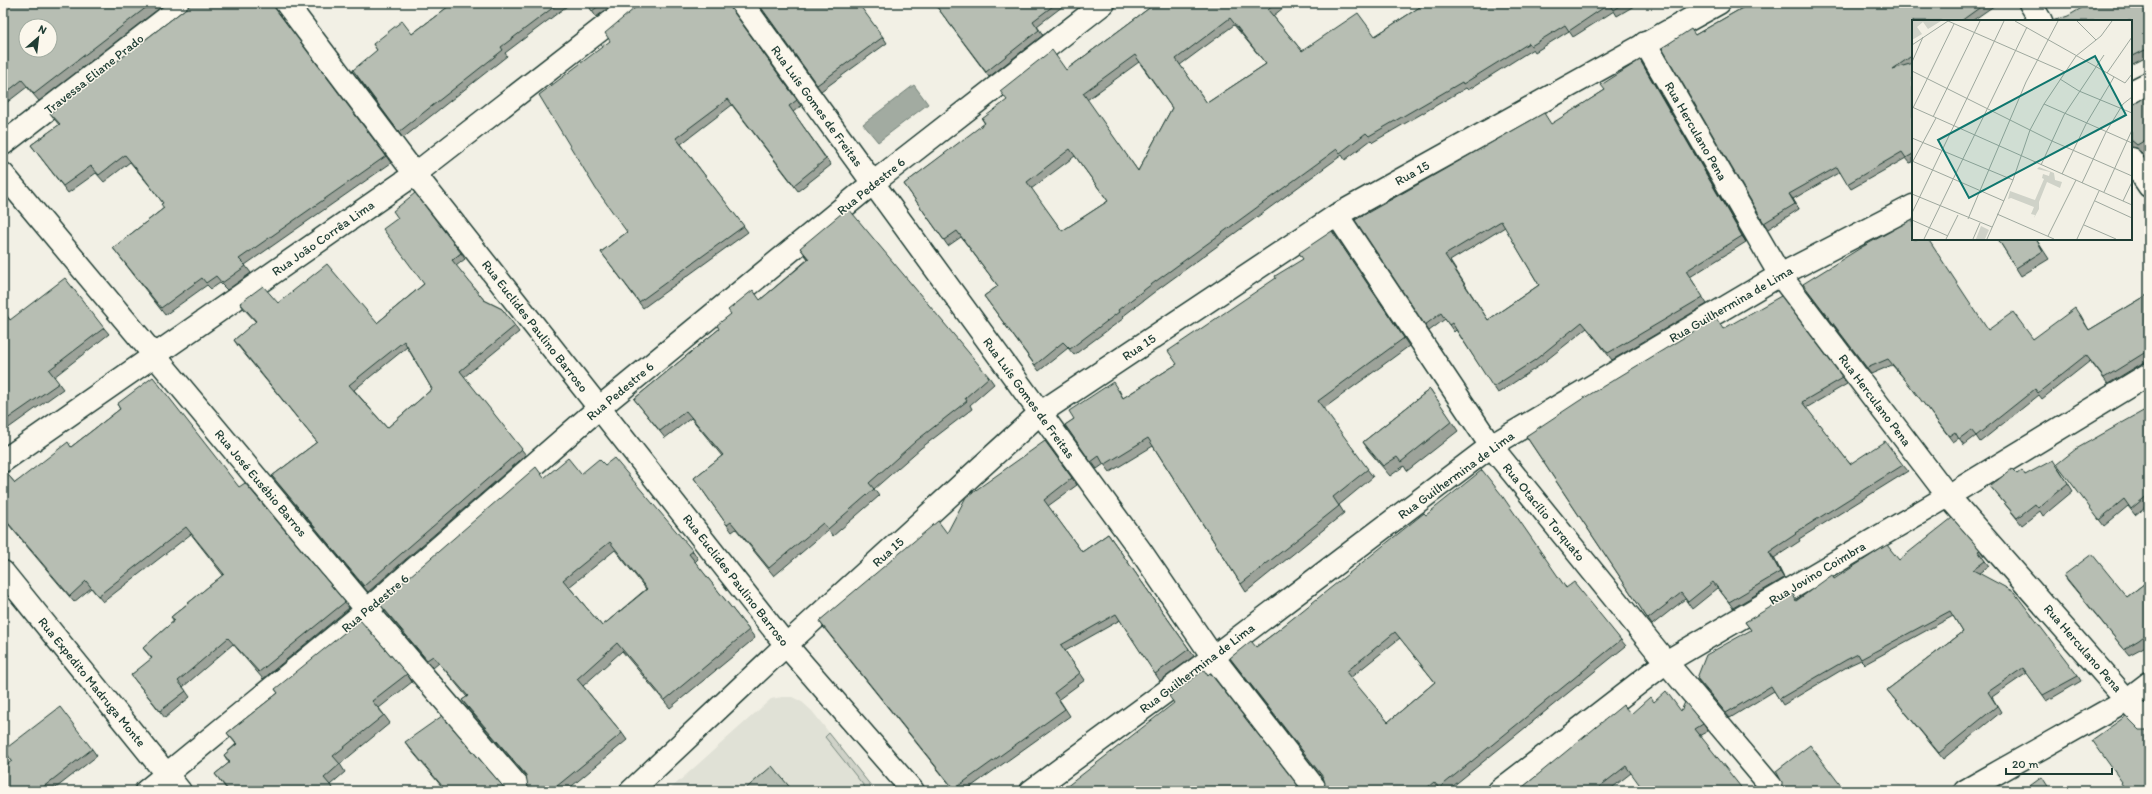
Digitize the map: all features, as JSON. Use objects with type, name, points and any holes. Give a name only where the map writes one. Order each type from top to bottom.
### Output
[{"type":"street","name":"Travessa Eliane Prado","points":[[3,144],[186,3]]},
{"type":"street","name":"Rua Euclides Paulino Barroso","points":[[286,3],[416,174],[786,644],[913,791]]},
{"type":"street","name":"Rua João Corrêa Lima","points":[[3,461],[416,174],[635,3]]},
{"type":"street","name":"Rua Luís Gomes de Freitas","points":[[742,3],[1140,550],[1213,656],[1317,791]]},
{"type":"street","name":"Rua Pedestre 6","points":[[146,791],[174,783],[367,610],[599,408],[873,183],[1104,3]]},
{"type":"street","name":"Rua 15","points":[[631,791],[786,644],[1040,413],[1337,215],[1719,3]]},
{"type":"street","points":[[2030,3],[2041,20]]},
{"type":"street","name":"Rua Herculano Pena","points":[[1645,43],[1780,275],[1948,496],[2128,699],[2149,725]]},
{"type":"street","points":[[2132,92],[2149,83]]},
{"type":"street","points":[[2132,160],[2149,186]]},
{"type":"street","name":"Rua José Eusébio Barros","points":[[3,174],[367,610],[522,791]]},
{"type":"street","name":"Rua Guilhermina de Lima","points":[[1030,791],[1213,656],[1491,446],[1780,275],[1912,207]]},
{"type":"street","name":"Rua Otacílio Torquato","points":[[1337,215],[1491,446],[1666,662],[1775,791]]},
{"type":"street","name":"Rua Jovino Coimbra","points":[[1499,791],[1666,662],[1948,496],[2149,374]]},
{"type":"street","name":"Rua Expedito Madruga Monte","points":[[3,572],[174,783]]},
{"type":"street","points":[[1965,791],[2128,699],[2149,683]]},
{"type":"shaded area","points":[[914,85],[928,104],[878,142],[863,124]]},
{"type":"shaded area","points":[[792,697],[802,702],[812,711],[875,791],[668,791],[771,699]]},
{"type":"shaded area","points":[[829,733],[875,791],[868,791],[825,737]]},
{"type":"building","points":[[3,3],[152,3],[34,94],[22,80],[3,95]]},
{"type":"building","points":[[191,3],[271,3],[386,156],[239,259],[246,266],[222,283],[216,276],[206,283],[202,278],[161,308],[113,248],[164,208],[161,204],[163,203],[144,178],[125,155],[99,175],[91,166],[63,186],[31,145],[60,124],[50,113]]},
{"type":"building","points":[[453,3],[559,3],[501,47],[503,50],[399,132],[353,70],[377,50],[373,44],[402,21],[412,34]]},
{"type":"building","points":[[587,3],[603,3],[592,11]]},
{"type":"building","points":[[641,3],[727,3],[797,100],[789,106],[826,159],[794,185],[728,99],[676,138],[744,226],[639,302],[601,252],[627,232],[596,189],[539,95],[610,41],[605,33]]},
{"type":"building","points":[[758,3],[858,3],[883,37],[817,85]]},
{"type":"building","points":[[934,3],[1057,3],[1033,21],[1039,30],[986,72]]},
{"type":"building","points":[[1156,3],[1276,3],[1268,10],[1302,51],[1358,13],[1375,36],[1426,3],[1624,3],[1613,10],[1609,4],[1569,31],[1565,25],[1531,46],[1529,43],[1463,84],[1462,82],[1369,136],[1366,133],[1340,153],[1337,149],[1148,287],[1118,310],[1119,312],[1070,349],[1063,342],[1035,365],[984,296],[998,286],[957,231],[944,240],[904,184],[985,123],[982,119],[1007,100],[1000,91],[1052,50],[1066,70]],"holes":[[[1230,18],[1266,64],[1207,103],[1176,59]],[[1135,55],[1172,108],[1138,171],[1083,93]],[[1070,149],[1108,201],[1062,231],[1027,182]]]},
{"type":"building","points":[[1751,3],[1986,3],[1962,20],[1912,20],[1912,56],[1893,69],[1912,63],[1912,155],[1906,158],[1902,152],[1847,184],[1837,167],[1789,194],[1795,204],[1764,223],[1662,48],[1691,29],[1695,35]]},
{"type":"building","points":[[2090,3],[2149,3],[2149,48],[2132,56],[2132,20],[2055,20],[2068,16]]},
{"type":"building","points":[[1640,60],[1742,236],[1686,271],[1703,297],[1608,353],[1582,322],[1535,360],[1493,387],[1452,323],[1449,325],[1441,313],[1425,325],[1355,220],[1544,113],[1551,124],[1605,90],[1601,85]],"holes":[[[1501,221],[1539,285],[1488,320],[1445,255]]]},
{"type":"building","points":[[2149,95],[2149,138],[2137,145],[2132,141],[2132,105]]},
{"type":"building","points":[[415,193],[461,253],[452,260],[484,300],[502,309],[515,326],[460,371],[522,449],[364,586],[272,476],[317,442],[234,340],[256,321],[240,303],[263,286],[278,303],[327,264],[377,323],[424,284],[383,229],[398,218],[393,211]],"holes":[[[404,341],[432,389],[387,428],[349,385]]]},
{"type":"building","points":[[848,208],[989,377],[965,398],[967,401],[916,441],[869,483],[874,489],[828,529],[823,523],[769,568],[731,522],[727,525],[694,478],[723,455],[686,411],[660,431],[634,399],[719,329],[717,325],[731,314],[728,310],[753,290],[760,300],[809,259],[800,248]]},
{"type":"building","points":[[1912,220],[1912,240],[1929,240],[1988,330],[2013,312],[2033,339],[2075,308],[2089,330],[2149,294],[2149,350],[2104,378],[2086,355],[2038,393],[2035,389],[1976,436],[1971,430],[1959,439],[1955,432],[1949,436],[1888,359],[1867,368],[1803,284],[1862,247]]},
{"type":"building","points":[[1332,231],[1404,338],[1318,401],[1368,469],[1333,497],[1339,506],[1241,584],[1148,438],[1104,465],[1099,456],[1091,462],[1065,425],[1074,419],[1069,411],[1113,382],[1123,398],[1177,364],[1168,351],[1276,278],[1275,276],[1303,259],[1299,253]]},
{"type":"building","points":[[1999,240],[2037,240],[2043,251],[2016,268]]},
{"type":"building","points":[[65,278],[104,328],[49,370],[59,383],[3,422],[3,310],[10,320]]},
{"type":"building","points":[[1781,296],[1843,378],[1802,402],[1850,464],[1885,441],[1903,465],[1795,533],[1796,534],[1769,552],[1780,572],[1729,602],[1713,582],[1688,602],[1681,593],[1648,619],[1526,436],[1579,401],[1716,318],[1723,329]]},
{"type":"building","points":[[153,377],[239,487],[245,483],[345,602],[259,672],[228,638],[178,681],[186,691],[160,711],[131,675],[152,658],[143,648],[175,620],[171,617],[224,574],[186,527],[98,596],[86,581],[70,596],[3,517],[3,469],[15,483],[68,442],[71,447],[120,409],[117,404]]},
{"type":"building","points":[[1430,389],[1452,421],[1401,462],[1397,457],[1383,466],[1363,442]]},
{"type":"building","points":[[2145,410],[2149,414],[2149,494],[2131,509],[2124,499],[2099,520],[2057,464],[2076,449]]},
{"type":"building","points":[[1045,441],[1072,478],[1044,500],[1082,552],[1108,534],[1189,649],[1155,674],[1116,614],[1061,645],[1080,673],[1054,693],[1065,709],[954,789],[819,621],[938,521],[947,533],[966,497]]},
{"type":"building","points":[[568,458],[581,474],[599,459],[605,465],[614,458],[693,551],[689,554],[749,630],[665,700],[617,643],[577,679],[622,733],[551,791],[526,791],[528,787],[526,775],[462,700],[468,696],[433,656],[427,660],[379,603],[536,467],[544,478]],"holes":[[[610,542],[647,589],[602,626],[563,580]]]},
{"type":"building","points":[[2053,460],[2068,483],[2038,508],[2035,504],[2017,518],[1990,486],[2012,469],[2017,474],[2022,470],[2025,475]]},
{"type":"building","points":[[1482,470],[1501,494],[1566,588],[1574,582],[1621,640],[1439,788],[1434,782],[1423,791],[1323,791],[1325,783],[1323,777],[1230,658],[1251,641],[1256,647],[1424,513],[1426,515]],"holes":[[[1395,632],[1435,682],[1388,722],[1346,672]]]},
{"type":"building","points":[[1952,518],[1980,550],[1978,551],[1985,561],[1973,570],[2014,592],[2078,676],[2043,695],[2023,668],[1988,692],[1997,706],[1939,753],[1887,690],[1963,632],[1950,611],[1861,659],[1858,654],[1846,660],[1779,699],[1771,686],[1726,713],[1697,678],[1706,655],[1751,630],[1745,622],[1793,594],[1796,601],[1832,575],[1834,579],[1887,545],[1899,560]]},
{"type":"building","points":[[2092,554],[2127,597],[2149,580],[2149,632],[2124,649],[2064,575]]},
{"type":"building","points":[[360,620],[407,674],[372,701],[384,715],[333,756],[340,764],[324,778],[335,791],[229,791],[215,774],[230,762],[224,755],[237,744],[227,733],[278,693],[275,689]]},
{"type":"building","points":[[1204,670],[1208,676],[1210,673],[1302,791],[1061,791],[1174,703],[1169,696]]},
{"type":"building","points":[[1666,691],[1681,711],[1685,702],[1703,724],[1695,729],[1744,791],[1644,791],[1626,766],[1594,791],[1518,791],[1623,705],[1631,714],[1650,697],[1654,702]]},
{"type":"building","points":[[60,707],[92,749],[38,791],[3,791],[3,767],[12,761],[4,750]]},
{"type":"building","points":[[442,716],[507,791],[439,791],[443,787],[405,742]]},
{"type":"building","points":[[2126,716],[2140,730],[2149,729],[2149,791],[2126,791],[2121,783],[2122,782],[2092,740]]},
{"type":"building","points":[[1810,745],[1845,791],[1780,791],[1782,788],[1782,782],[1776,771]]},
{"type":"building","points":[[772,766],[793,791],[743,791]]},
{"type":"building","points":[[2042,777],[2051,791],[2023,791]]},
{"type":"building","points":[[1756,787],[1761,791],[1750,791]]}]
